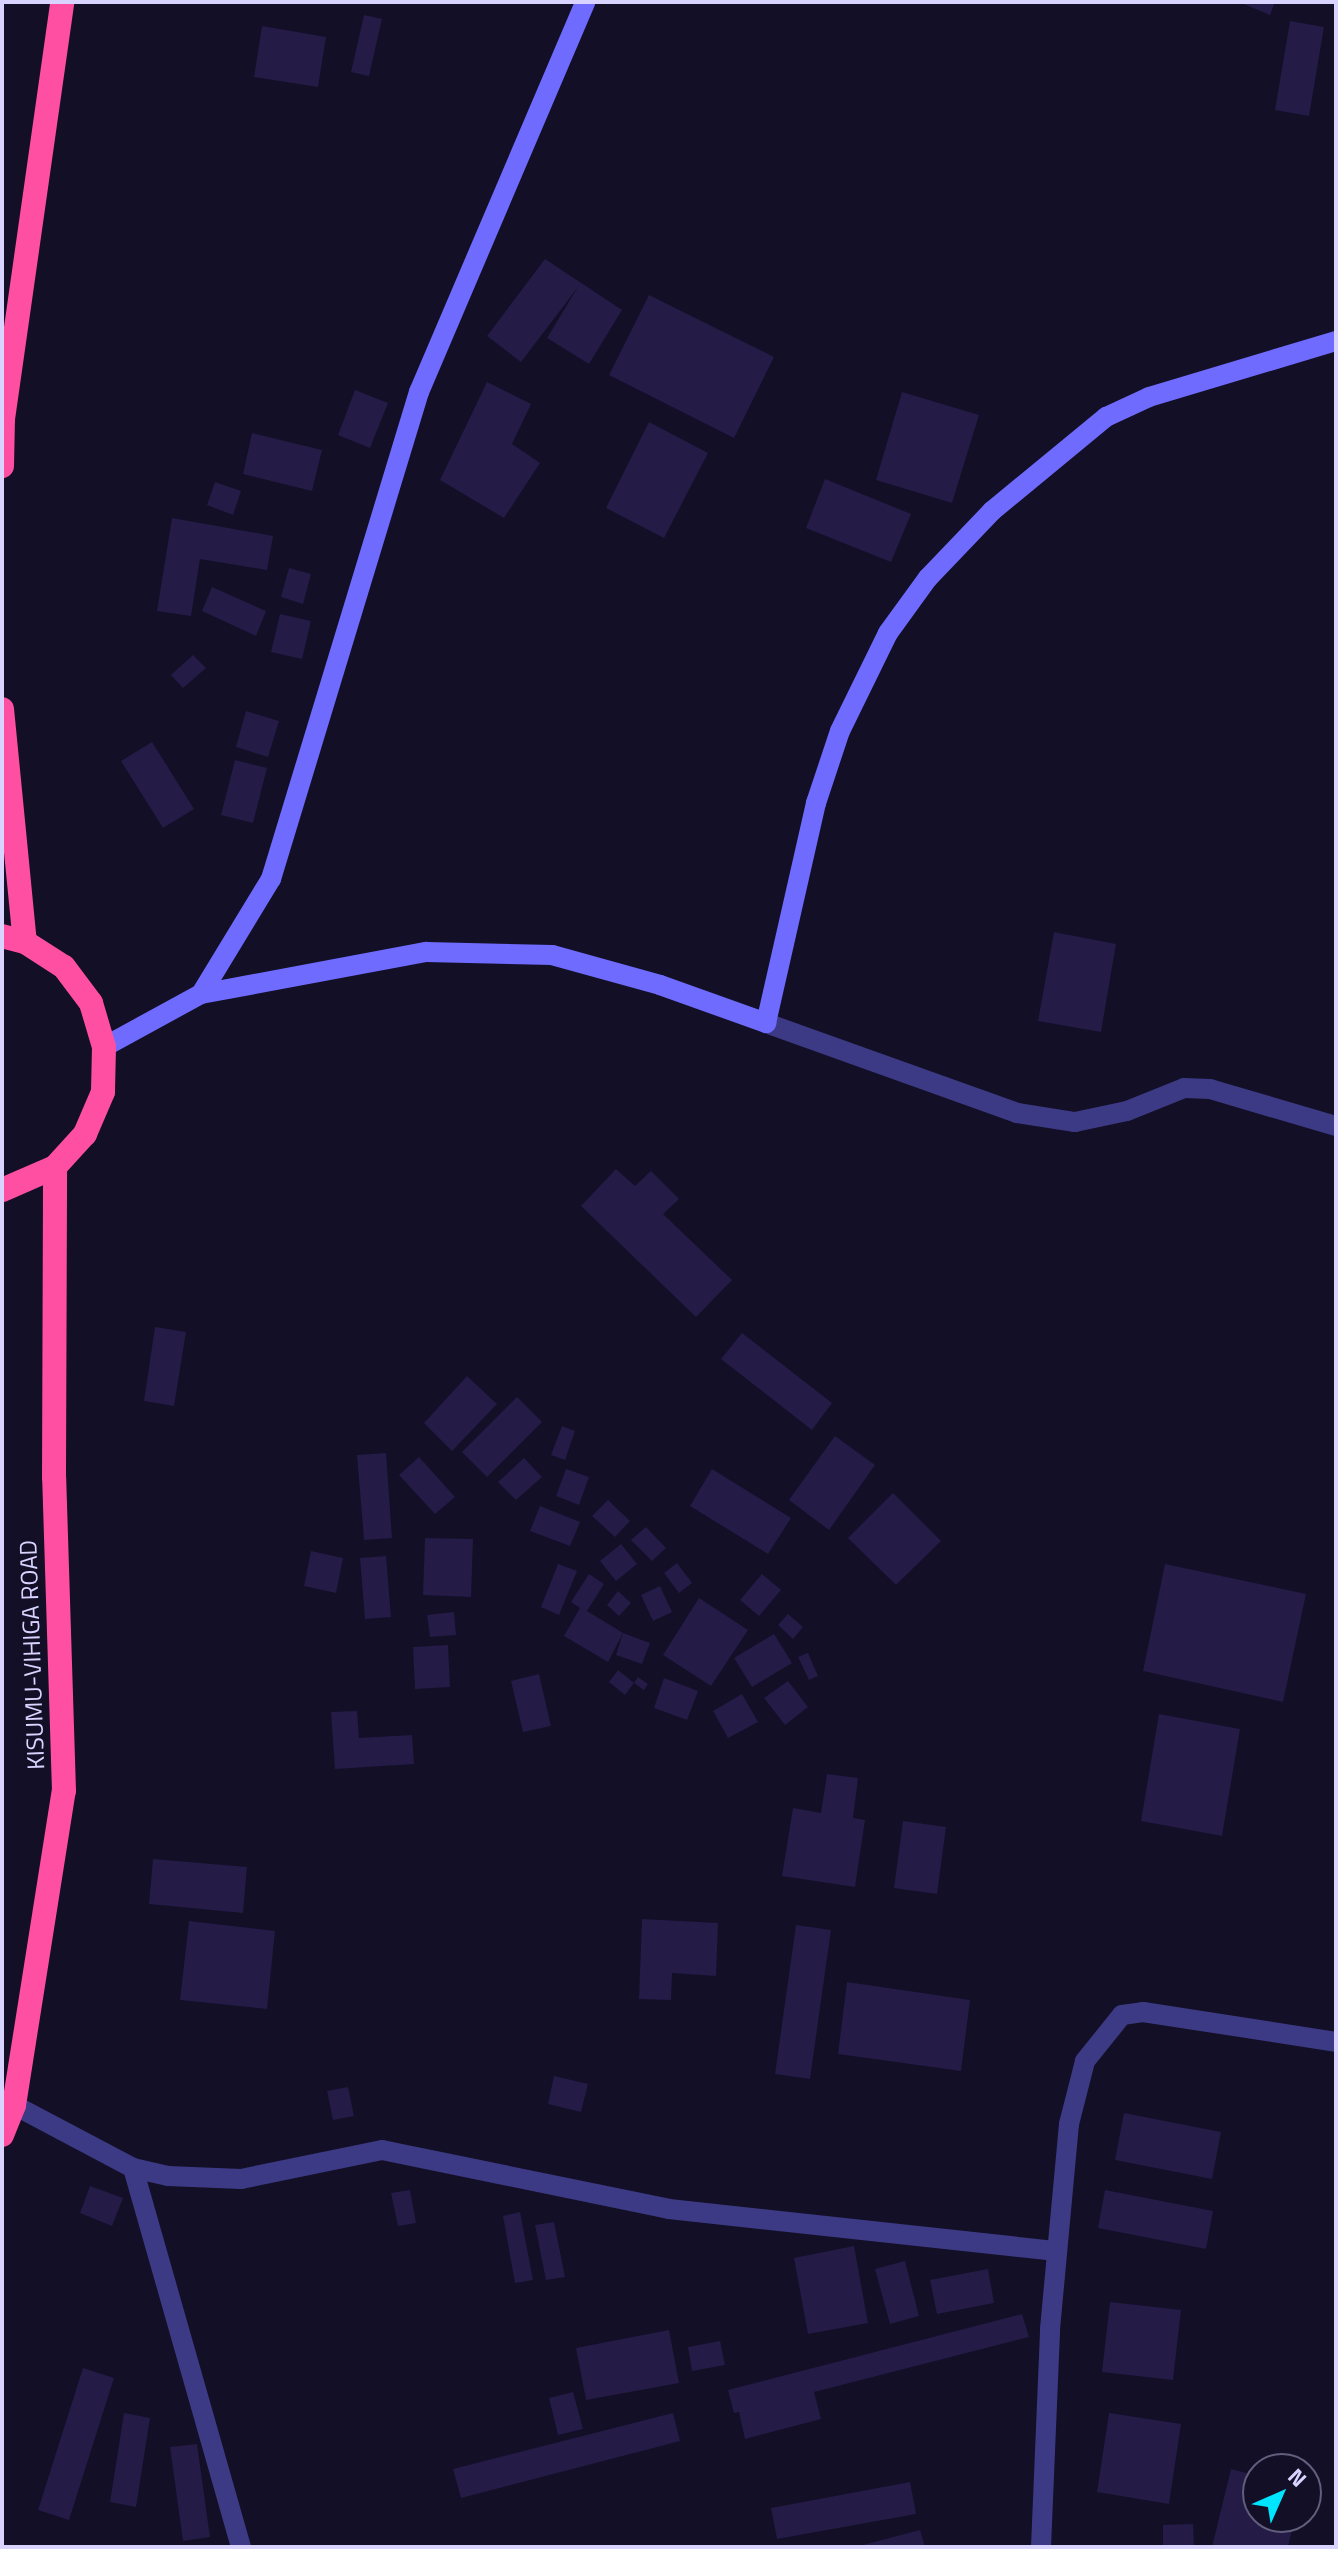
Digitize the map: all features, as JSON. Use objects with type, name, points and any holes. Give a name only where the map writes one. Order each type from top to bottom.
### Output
[{"type":"highway","points":[[2,466],[3,419],[62,2]]},
{"type":"highway","points":[[2,709],[14,939],[64,967],[91,1003],[104,1047],[103,1092],[85,1134],[55,1167],[2,1190]]},
{"type":"highway","name":"KISUMU-VIHIGA ROAD","points":[[2,2135],[14,2105],[64,1791],[54,1477],[55,1167]]},
{"type":"street","points":[[201,994],[271,879],[419,392],[585,2]]},
{"type":"street","points":[[766,1023],[816,803],[840,731],[888,633],[928,578],[992,511],[1106,417],[1149,397],[1336,341]]},
{"type":"street","points":[[104,1047],[201,994],[426,952],[552,955],[660,985],[1017,1113],[1075,1122],[1127,1111],[1184,1088],[1210,1089],[1336,1126]]},
{"type":"street","points":[[1041,2547],[1057,2251],[1069,2124],[1085,2061],[1122,2015],[1143,2012],[1336,2042]]},
{"type":"street","points":[[14,2105],[133,2168],[203,2181],[241,2179],[382,2150],[669,2209],[1057,2251]]},
{"type":"street","points":[[133,2168],[241,2547]]},
{"type":"building","points":[[1239,2],[1275,2],[1270,15]]},
{"type":"building","points":[[364,15],[382,19],[369,76],[351,72]]},
{"type":"building","points":[[1290,21],[1324,27],[1309,116],[1275,110]]},
{"type":"building","points":[[262,26],[326,37],[318,87],[254,77]]},
{"type":"building","points":[[545,259],[622,310],[589,364],[547,338],[578,287],[521,362],[487,336]]},
{"type":"building","points":[[649,295],[774,357],[734,438],[609,375]]},
{"type":"building","points":[[487,382],[531,404],[512,444],[540,463],[504,518],[440,480]]},
{"type":"building","points":[[355,390],[388,403],[370,448],[338,435]]},
{"type":"building","points":[[902,392],[979,415],[952,503],[876,480]]},
{"type":"building","points":[[649,422],[708,453],[664,538],[606,508]]},
{"type":"building","points":[[252,433],[322,450],[312,491],[243,474]]},
{"type":"building","points":[[825,479],[911,514],[891,562],[806,528]]},
{"type":"building","points":[[215,482],[241,491],[233,515],[207,505]]},
{"type":"building","points":[[172,518],[273,536],[267,570],[200,559],[191,616],[157,611]]},
{"type":"building","points":[[289,568],[311,574],[303,604],[281,597]]},
{"type":"building","points":[[212,587],[266,611],[256,636],[202,611]]},
{"type":"building","points":[[280,614],[311,621],[302,659],[271,652]]},
{"type":"building","points":[[193,655],[206,668],[183,688],[171,675]]},
{"type":"building","points":[[246,711],[279,721],[268,757],[236,747]]},
{"type":"building","points":[[152,742],[194,809],[163,828],[121,761]]},
{"type":"building","points":[[235,760],[267,768],[253,823],[221,815]]},
{"type":"building","points":[[1054,932],[1116,944],[1101,1032],[1038,1021]]},
{"type":"building","points":[[616,1169],[635,1186],[651,1171],[679,1199],[663,1214],[732,1280],[696,1317],[581,1206]]},
{"type":"building","points":[[155,1327],[186,1332],[174,1406],[144,1401]]},
{"type":"building","points":[[742,1333],[832,1403],[812,1430],[721,1359]]},
{"type":"building","points":[[467,1376],[497,1404],[452,1451],[424,1423]]},
{"type":"building","points":[[517,1397],[542,1422],[487,1477],[462,1452]]},
{"type":"building","points":[[562,1426],[575,1431],[565,1460],[551,1455]]},
{"type":"building","points":[[835,1436],[875,1465],[829,1530],[789,1500]]},
{"type":"building","points":[[386,1453],[392,1538],[364,1540],[357,1455]]},
{"type":"building","points":[[419,1457],[455,1497],[435,1514],[399,1475]]},
{"type":"building","points":[[524,1458],[542,1477],[516,1500],[498,1482]]},
{"type":"building","points":[[566,1469],[589,1477],[579,1505],[556,1496]]},
{"type":"building","points":[[712,1469],[791,1518],[768,1554],[690,1506]]},
{"type":"building","points":[[893,1493],[941,1541],[896,1585],[848,1538]]},
{"type":"building","points":[[608,1500],[630,1521],[615,1537],[592,1516]]},
{"type":"building","points":[[540,1506],[580,1522],[570,1546],[530,1531]]},
{"type":"building","points":[[646,1527],[666,1548],[652,1561],[631,1540]]},
{"type":"building","points":[[425,1538],[473,1539],[471,1597],[423,1595]]},
{"type":"building","points":[[621,1544],[637,1564],[616,1581],[600,1561]]},
{"type":"building","points":[[311,1551],[343,1558],[336,1593],[304,1586]]},
{"type":"building","points":[[386,1556],[391,1617],[365,1619],[360,1558]]},
{"type":"building","points":[[677,1563],[692,1583],[679,1593],[664,1573]]},
{"type":"building","points":[[558,1564],[577,1571],[559,1615],[541,1607]]},
{"type":"building","points":[[1165,1564],[1306,1594],[1283,1702],[1143,1671]]},
{"type":"building","points":[[589,1574],[604,1584],[587,1611],[623,1633],[608,1662],[564,1636],[580,1608],[571,1602]]},
{"type":"building","points":[[762,1574],[781,1590],[759,1616],[740,1600]]},
{"type":"building","points":[[660,1586],[672,1612],[653,1621],[641,1595]]},
{"type":"building","points":[[618,1591],[631,1603],[619,1616],[607,1605]]},
{"type":"building","points":[[699,1598],[748,1630],[711,1686],[663,1655]]},
{"type":"building","points":[[454,1612],[456,1635],[430,1637],[427,1615]]},
{"type":"building","points":[[788,1614],[803,1627],[793,1639],[778,1625]]},
{"type":"building","points":[[623,1633],[650,1643],[642,1664],[616,1655]]},
{"type":"building","points":[[774,1634],[792,1663],[752,1687],[734,1658]]},
{"type":"building","points":[[448,1645],[450,1687],[415,1689],[413,1647]]},
{"type":"building","points":[[808,1653],[818,1676],[809,1680],[798,1657]]},
{"type":"building","points":[[618,1670],[634,1683],[625,1695],[609,1682]]},
{"type":"building","points":[[539,1674],[551,1726],[523,1732],[511,1681]]},
{"type":"building","points":[[638,1677],[648,1684],[644,1690],[634,1683]]},
{"type":"building","points":[[664,1678],[698,1691],[687,1720],[654,1708]]},
{"type":"building","points":[[788,1681],[808,1707],[785,1725],[764,1698]]},
{"type":"building","points":[[742,1694],[758,1722],[728,1738],[713,1711]]},
{"type":"building","points":[[357,1711],[359,1738],[412,1735],[414,1764],[335,1769],[331,1712]]},
{"type":"building","points":[[1159,1714],[1240,1729],[1222,1836],[1141,1821]]},
{"type":"building","points":[[827,1774],[858,1778],[853,1818],[865,1820],[855,1887],[782,1876],[793,1808],[821,1813]]},
{"type":"building","points":[[903,1821],[946,1827],[937,1894],[894,1888]]},
{"type":"building","points":[[153,1859],[247,1867],[243,1913],[149,1904]]},
{"type":"building","points":[[642,1919],[718,1923],[716,1976],[672,1973],[671,2000],[639,1999]]},
{"type":"building","points":[[189,1921],[275,1931],[267,2009],[180,2000]]},
{"type":"building","points":[[796,1925],[831,1930],[810,2079],[775,2074]]},
{"type":"building","points":[[847,1982],[970,2000],[961,2071],[838,2054]]},
{"type":"building","points":[[554,2076],[588,2084],[581,2112],[548,2104]]},
{"type":"building","points":[[348,2087],[354,2116],[333,2120],[327,2091]]},
{"type":"building","points":[[1124,2113],[1221,2132],[1212,2179],[1115,2160]]},
{"type":"building","points":[[90,2186],[123,2198],[112,2226],[80,2213]]},
{"type":"building","points":[[410,2190],[416,2223],[398,2226],[391,2193]]},
{"type":"building","points":[[1105,2190],[1213,2211],[1206,2249],[1098,2228]]},
{"type":"building","points":[[520,2212],[533,2280],[515,2283],[503,2216]]},
{"type":"building","points":[[554,2222],[565,2277],[546,2280],[535,2225]]},
{"type":"building","points":[[854,2246],[868,2323],[808,2334],[794,2258]]},
{"type":"building","points":[[905,2261],[919,2316],[890,2324],[875,2269]]},
{"type":"building","points":[[988,2269],[994,2303],[937,2314],[930,2280]]},
{"type":"building","points":[[1110,2302],[1181,2310],[1173,2380],[1102,2372]]},
{"type":"building","points":[[1022,2314],[1029,2337],[814,2392],[821,2419],[745,2439],[739,2412],[734,2413],[728,2390]]},
{"type":"building","points":[[669,2330],[679,2383],[586,2400],[576,2348]]},
{"type":"building","points":[[720,2341],[725,2365],[692,2371],[688,2347]]},
{"type":"building","points":[[83,2368],[114,2378],[69,2520],[38,2510]]},
{"type":"building","points":[[573,2392],[583,2429],[558,2435],[549,2398]]},
{"type":"building","points":[[124,2413],[150,2418],[136,2507],[110,2502]]},
{"type":"building","points":[[673,2413],[680,2441],[461,2498],[453,2469]]},
{"type":"building","points":[[1109,2413],[1181,2424],[1169,2504],[1097,2492]]},
{"type":"building","points":[[197,2444],[210,2537],[183,2541],[170,2447]]},
{"type":"building","points":[[1231,2469],[1242,2472],[1242,2533],[1291,2533],[1288,2547],[1212,2547]]},
{"type":"building","points":[[910,2482],[916,2514],[777,2539],[771,2508]]},
{"type":"building","points":[[1193,2524],[1194,2547],[1163,2547],[1163,2525]]},
{"type":"building","points":[[920,2530],[925,2547],[859,2546]]}]
